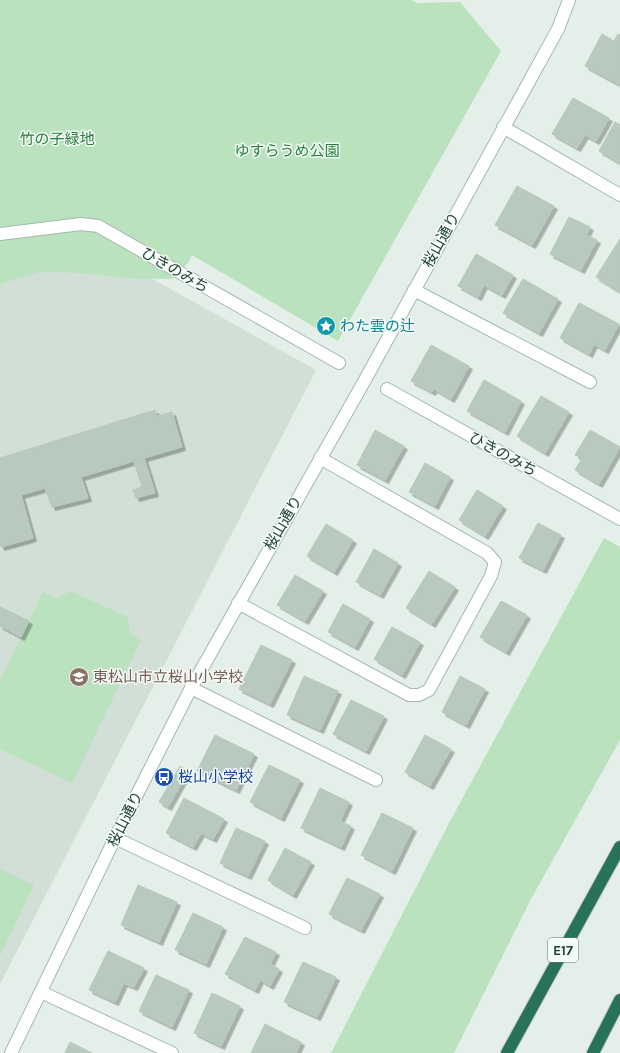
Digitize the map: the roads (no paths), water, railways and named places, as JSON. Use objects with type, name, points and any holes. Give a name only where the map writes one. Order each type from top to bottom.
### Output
[{"type":"highway","name":"E17","points":[[507,1053],[620,847]]},
{"type":"highway","points":[[593,1053],[620,1000]]},
{"type":"street","name":"桜山通り","points":[[11,1053],[115,838],[191,688],[558,29],[569,0]]},
{"type":"street","points":[[503,127],[620,195]]},
{"type":"street","name":"ひきのみち","points":[[0,234],[81,224],[98,226],[339,363]]},
{"type":"street","points":[[414,290],[590,382]]},
{"type":"street","name":"ひきのみち","points":[[387,389],[620,519]]},
{"type":"street","points":[[238,603],[409,695],[419,695],[429,690],[491,576],[495,562],[487,553],[320,458]]},
{"type":"street","points":[[191,688],[376,780]]},
{"type":"street","points":[[115,838],[304,928]]},
{"type":"street","points":[[41,992],[172,1053]]},
{"type":"place","name":"わた雲の辻","points":[[326,326]]},
{"type":"place","name":"東松山市立桜山小学校","points":[[79,677]]},
{"type":"place","name":"桜山小学校","points":[[164,777]]},
{"type":"park label","name":"竹の子緑地","points":[[57,139]]},
{"type":"park label","name":"ゆすらうめ公園","points":[[287,151]]}]
